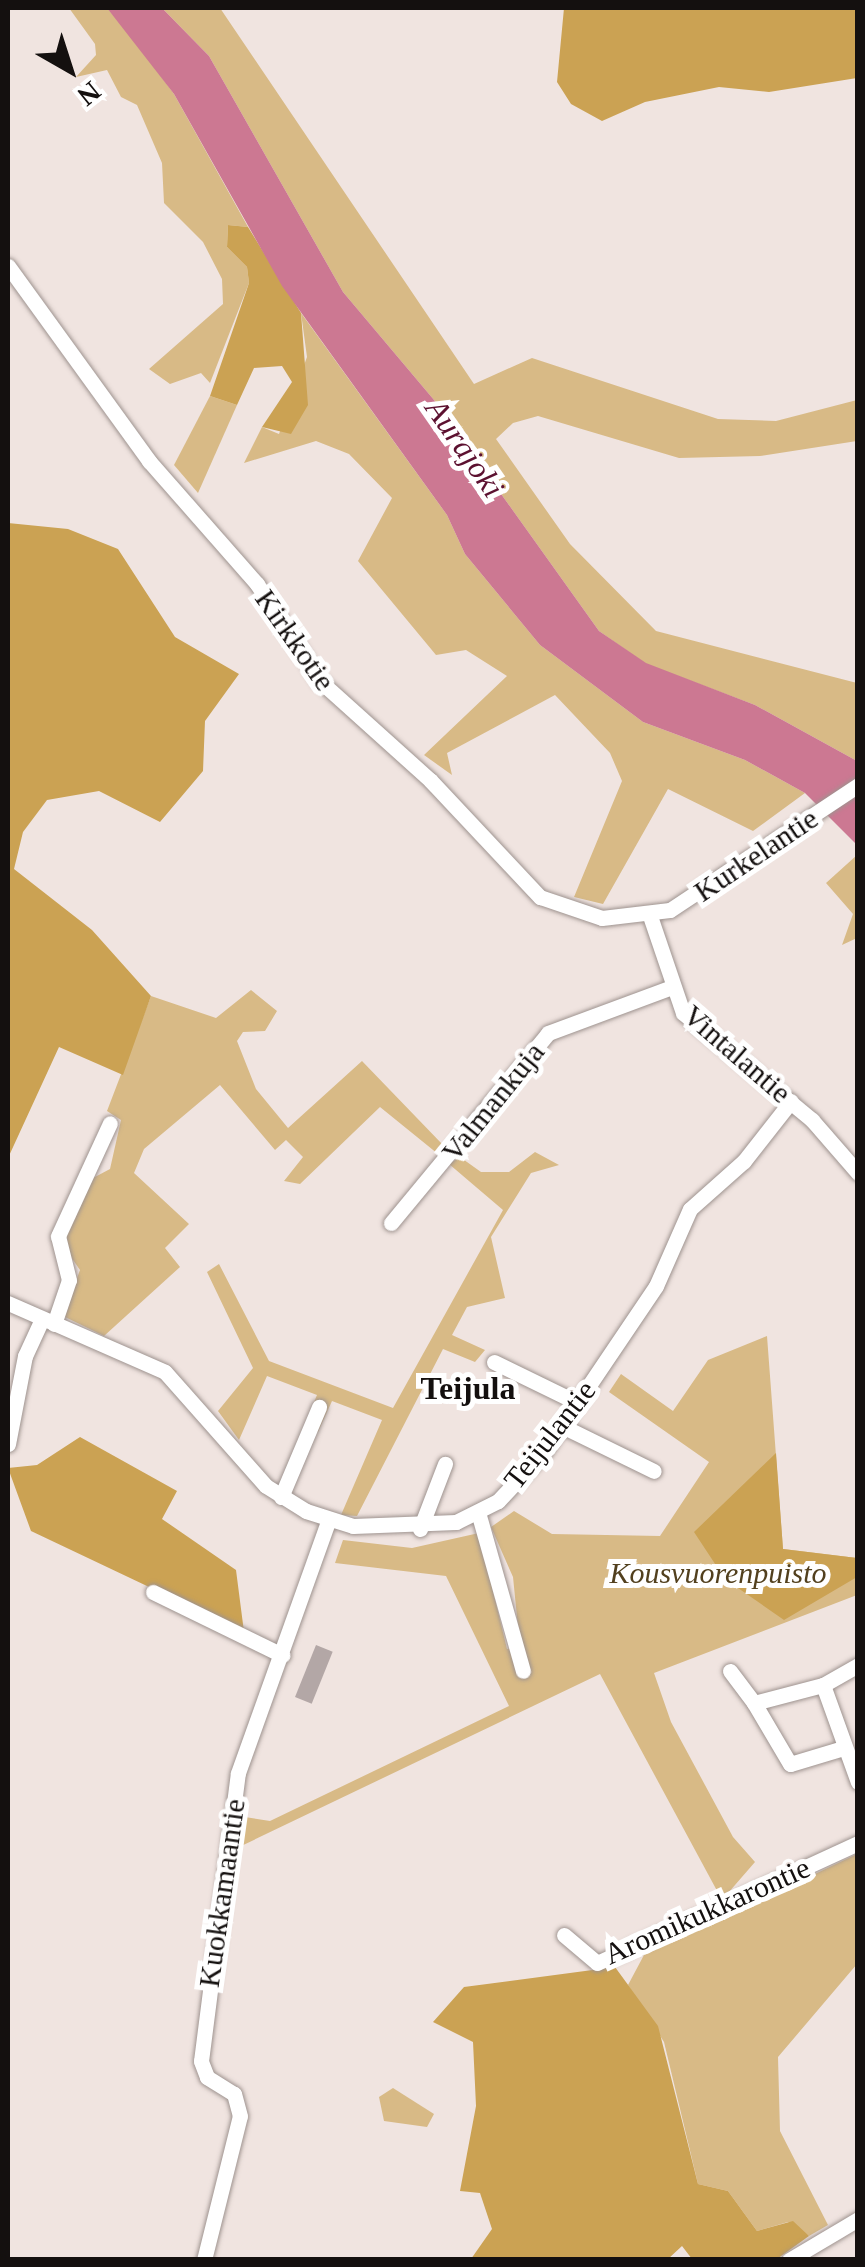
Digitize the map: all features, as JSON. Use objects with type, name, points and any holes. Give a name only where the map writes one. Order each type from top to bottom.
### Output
[{"type":"street","name":"Kirkkotie","points":[[8,266],[149,462],[256,584],[338,702],[430,780],[540,898],[602,918],[650,916]]},
{"type":"street","name":"Kurkelantie","points":[[650,916],[716,886],[858,785]]},
{"type":"street","name":"Vintalantie","points":[[650,916],[669,988],[706,1034],[791,1101],[858,1173]]},
{"type":"street","name":"Valmankuja","points":[[391,1223],[548,1033],[669,988]]},
{"type":"street","name":"Teijulantie","points":[[8,1304],[177,1381],[281,1497],[328,1521],[420,1528],[481,1518],[511,1489],[578,1403],[656,1286],[690,1208],[744,1161],[791,1101]]},
{"type":"street","points":[[8,1444],[23,1363],[69,1280],[58,1236],[110,1123]]},
{"type":"street","points":[[494,1362],[578,1403]]},
{"type":"street","points":[[281,1497],[319,1407]]},
{"type":"street","points":[[562,1426],[654,1471]]},
{"type":"street","points":[[420,1528],[445,1464]]},
{"type":"street","points":[[481,1518],[522,1671]]},
{"type":"street","name":"Kuokkamaantie","points":[[204,2260],[240,2116],[234,2094],[207,2077],[201,2061],[242,1760],[328,1521]]},
{"type":"street","points":[[153,1592],[282,1655]]},
{"type":"street","points":[[754,1703],[822,1686],[858,1665]]},
{"type":"street","points":[[730,1671],[790,1764],[840,1748]]},
{"type":"street","points":[[822,1686],[840,1748],[858,1782]]},
{"type":"street","name":"Aromikukkarontie","points":[[564,1935],[597,1963],[858,1843]]},
{"type":"street","points":[[789,2260],[858,2219]]},
{"type":"green space","points":[[69,8],[107,8],[129,33],[174,94],[248,227],[228,225],[227,247],[247,267],[249,283],[210,383],[201,373],[170,384],[149,369],[223,304],[222,279],[203,242],[164,203],[162,163],[137,105],[121,97],[107,70],[76,77],[96,55],[95,44]]},
{"type":"green space","points":[[162,8],[220,8],[474,384],[532,358],[718,419],[776,421],[857,400],[857,441],[760,456],[679,458],[538,416],[513,423],[496,439],[570,544],[656,631],[857,683],[857,761],[755,705],[646,664],[599,631],[434,400],[343,292],[209,56]]},
{"type":"green space","points":[[301,313],[447,515],[465,554],[540,645],[643,722],[745,760],[805,793],[753,831],[668,789],[603,904],[574,897],[622,781],[610,753],[555,695],[447,753],[452,775],[424,755],[507,676],[466,650],[436,655],[358,561],[392,498],[349,454],[316,441],[244,463],[262,427],[279,434],[307,357]]},
{"type":"green space","points":[[210,396],[237,405],[198,493],[174,465]]},
{"type":"green space","points":[[857,855],[857,938],[842,945],[853,914],[826,883]]},
{"type":"green space","points":[[251,990],[277,1011],[265,1031],[243,1032],[237,1041],[256,1089],[288,1128],[362,1061],[443,1145],[438,1154],[380,1107],[300,1184],[284,1181],[303,1157],[286,1140],[275,1150],[220,1085],[144,1149],[134,1173],[189,1224],[165,1248],[180,1267],[104,1336],[63,1316],[80,1270],[62,1244],[93,1178],[110,1169],[121,1120],[107,1111],[151,996],[216,1018]]},
{"type":"green space","points":[[535,1152],[559,1165],[531,1173],[491,1237],[505,1298],[467,1307],[452,1335],[485,1350],[475,1362],[443,1349],[357,1516],[341,1515],[382,1420],[332,1401],[318,1432],[304,1426],[317,1395],[267,1376],[239,1440],[218,1411],[253,1368],[207,1272],[219,1264],[269,1361],[393,1408],[503,1210],[449,1164],[460,1157],[481,1172],[509,1172]]},
{"type":"green space","name":"Kousvuorenpuisto","points":[[767,1336],[783,1549],[857,1558],[857,1595],[654,1673],[671,1722],[733,1837],[755,1862],[722,1900],[600,1674],[237,1848],[245,1817],[270,1821],[509,1706],[446,1576],[335,1563],[343,1540],[412,1548],[479,1533],[507,1649],[520,1647],[513,1577],[491,1527],[514,1511],[552,1534],[660,1536],[709,1462],[609,1392],[621,1374],[673,1411],[708,1360]]},
{"type":"green space","points":[[857,1854],[857,1964],[778,2057],[780,2131],[828,2225],[809,2236],[788,2222],[757,2231],[728,2191],[698,2184],[664,2042],[628,1985],[644,1955]]},
{"type":"green space","points":[[393,2088],[434,2114],[427,2127],[384,2121],[379,2097]]},
{"type":"shaded area","points":[[564,8],[857,8],[857,78],[769,92],[719,87],[645,102],[602,121],[571,104],[557,82]]},
{"type":"shaded area","points":[[228,225],[248,227],[301,313],[308,405],[291,434],[262,427],[292,382],[282,366],[254,368],[237,405],[210,396],[249,283],[247,267],[227,247]]},
{"type":"shaded area","points":[[8,523],[68,529],[118,549],[175,637],[239,674],[205,721],[203,771],[160,822],[99,791],[47,800],[23,832],[14,869],[92,930],[151,996],[123,1075],[59,1047],[8,1158]]},
{"type":"shaded area","points":[[80,1437],[177,1491],[162,1519],[236,1570],[244,1632],[31,1531],[8,1468],[37,1465]]},
{"type":"shaded area","points":[[776,1453],[783,1549],[857,1558],[857,1577],[784,1620],[725,1579],[694,1532]]},
{"type":"shaded area","points":[[615,1967],[658,2026],[698,2184],[728,2191],[757,2231],[793,2221],[809,2236],[777,2259],[692,2259],[682,2246],[668,2259],[471,2259],[492,2229],[480,2193],[460,2191],[476,2106],[473,2042],[433,2022],[464,1987]]},
{"type":"water","name":"Aurajoki","points":[[107,8],[162,8],[209,56],[343,292],[434,400],[599,631],[646,663],[755,705],[857,761],[857,845],[805,793],[745,760],[643,722],[540,645],[465,554],[447,515],[282,286],[174,94]]},
{"type":"building","points":[[316,1645],[333,1652],[312,1704],[295,1697]]},
{"type":"district","name":"Teijula","points":[[468,1388]]}]
